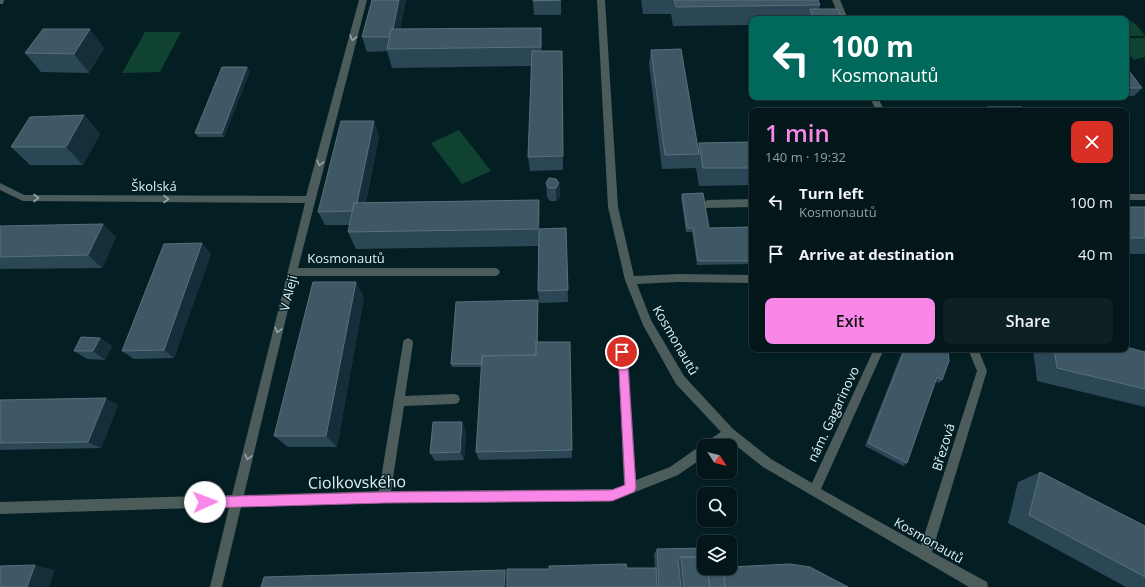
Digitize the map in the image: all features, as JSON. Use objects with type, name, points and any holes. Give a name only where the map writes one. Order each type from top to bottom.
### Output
[{"type":"street","name":"V Aleji","points":[[216,587],[310,200],[363,0]]},
{"type":"street","name":"Kosmonautů","points":[[601,0],[613,207],[630,280],[647,322],[680,380],[729,433],[767,463],[982,587]]},
{"type":"street","points":[[836,0],[843,16]]},
{"type":"street","name":"Školská","points":[[0,186],[23,198],[310,200]]},
{"type":"street","points":[[1129,197],[1145,197]]},
{"type":"street","points":[[707,204],[749,203]]},
{"type":"street","name":"Kosmonautů","points":[[293,272],[495,272]]},
{"type":"street","points":[[630,280],[749,278]]},
{"type":"street","points":[[384,497],[408,343]]},
{"type":"street","points":[[622,352],[630,488]]},
{"type":"street","name":"nám. Gagarinovo","points":[[814,491],[878,352]]},
{"type":"street","name":"Březová","points":[[924,554],[982,371],[974,352]]},
{"type":"street","points":[[399,401],[454,400]]},
{"type":"street","points":[[720,439],[729,433]]},
{"type":"street","name":"Ciolkovského","points":[[0,508],[384,497],[612,495],[674,471],[697,455]]},
{"type":"green space","points":[[1129,20],[1136,24],[1145,36],[1129,36]]},
{"type":"green space","points":[[145,32],[181,32],[160,72],[122,73]]},
{"type":"green space","points":[[1129,38],[1145,38],[1145,57],[1134,60],[1129,54]]},
{"type":"green space","points":[[459,130],[491,171],[462,184],[431,143]]},
{"type":"building","points":[[372,0],[399,0],[393,29],[391,29],[389,37],[362,37]]},
{"type":"building","points":[[533,0],[561,0],[533,1]]},
{"type":"building","points":[[674,0],[818,0],[820,5],[676,7]]},
{"type":"building","points":[[810,9],[838,9],[841,16],[812,16]]},
{"type":"building","points":[[541,28],[541,47],[387,49],[391,29]]},
{"type":"building","points":[[43,29],[90,29],[74,54],[25,53]]},
{"type":"building","points":[[681,49],[699,154],[665,155],[651,50]]},
{"type":"building","points":[[532,51],[562,51],[563,156],[528,157]]},
{"type":"building","points":[[222,67],[247,67],[222,133],[195,133]]},
{"type":"building","points":[[1129,71],[1142,88],[1129,88]]},
{"type":"building","points":[[987,107],[1022,108],[988,108]]},
{"type":"building","points":[[84,115],[66,147],[11,147],[30,117]]},
{"type":"building","points":[[341,121],[374,121],[357,203],[354,203],[353,211],[318,212]]},
{"type":"building","points":[[749,142],[749,168],[703,168],[699,143]]},
{"type":"building","points":[[549,178],[556,179],[559,183],[556,188],[549,188],[546,183]]},
{"type":"building","points":[[703,193],[709,228],[749,227],[749,261],[698,261],[693,228],[687,228],[682,194]]},
{"type":"building","points":[[539,200],[538,229],[348,232],[354,203]]},
{"type":"building","points":[[1129,207],[1145,207],[1145,238],[1129,238]]},
{"type":"building","points":[[103,224],[88,255],[0,257],[0,226]]},
{"type":"building","points":[[566,228],[568,290],[538,291],[539,229]]},
{"type":"building","points":[[202,243],[164,350],[122,351],[164,244]]},
{"type":"building","points":[[313,282],[356,282],[326,436],[274,436]]},
{"type":"building","points":[[538,300],[536,355],[482,356],[482,364],[451,364],[456,302]]},
{"type":"building","points":[[81,337],[100,338],[93,351],[74,351]]},
{"type":"building","points":[[536,342],[570,342],[572,450],[476,452],[482,356],[536,355]]},
{"type":"building","points":[[1129,348],[1145,352],[1145,389],[1057,368],[1054,352],[1129,352]]},
{"type":"building","points":[[904,352],[948,352],[949,361],[942,380],[937,377],[907,463],[868,443]]},
{"type":"building","points":[[106,398],[88,442],[0,443],[0,400]]},
{"type":"building","points":[[433,422],[462,422],[460,452],[430,453]]},
{"type":"building","points":[[1040,472],[1145,526],[1145,577],[1029,515]]},
{"type":"building","points":[[697,548],[697,557],[681,557],[678,560],[681,587],[659,587],[657,549]]},
{"type":"building","points":[[681,557],[697,557],[697,575],[708,575],[710,587],[684,587]]},
{"type":"building","points":[[626,564],[627,568],[656,568],[657,587],[507,587],[507,569],[549,569],[549,566]]},
{"type":"building","points":[[790,564],[810,567],[848,587],[725,587],[724,575],[737,575],[737,567]]},
{"type":"building","points":[[35,565],[27,587],[0,587],[0,566]]},
{"type":"building","points":[[505,570],[504,587],[261,587],[264,577]]},
{"type":"building","points":[[708,575],[724,575],[725,587],[710,587]]},
{"type":"route","points":[[205,502],[384,497],[612,495],[630,488],[622,352]]}]
